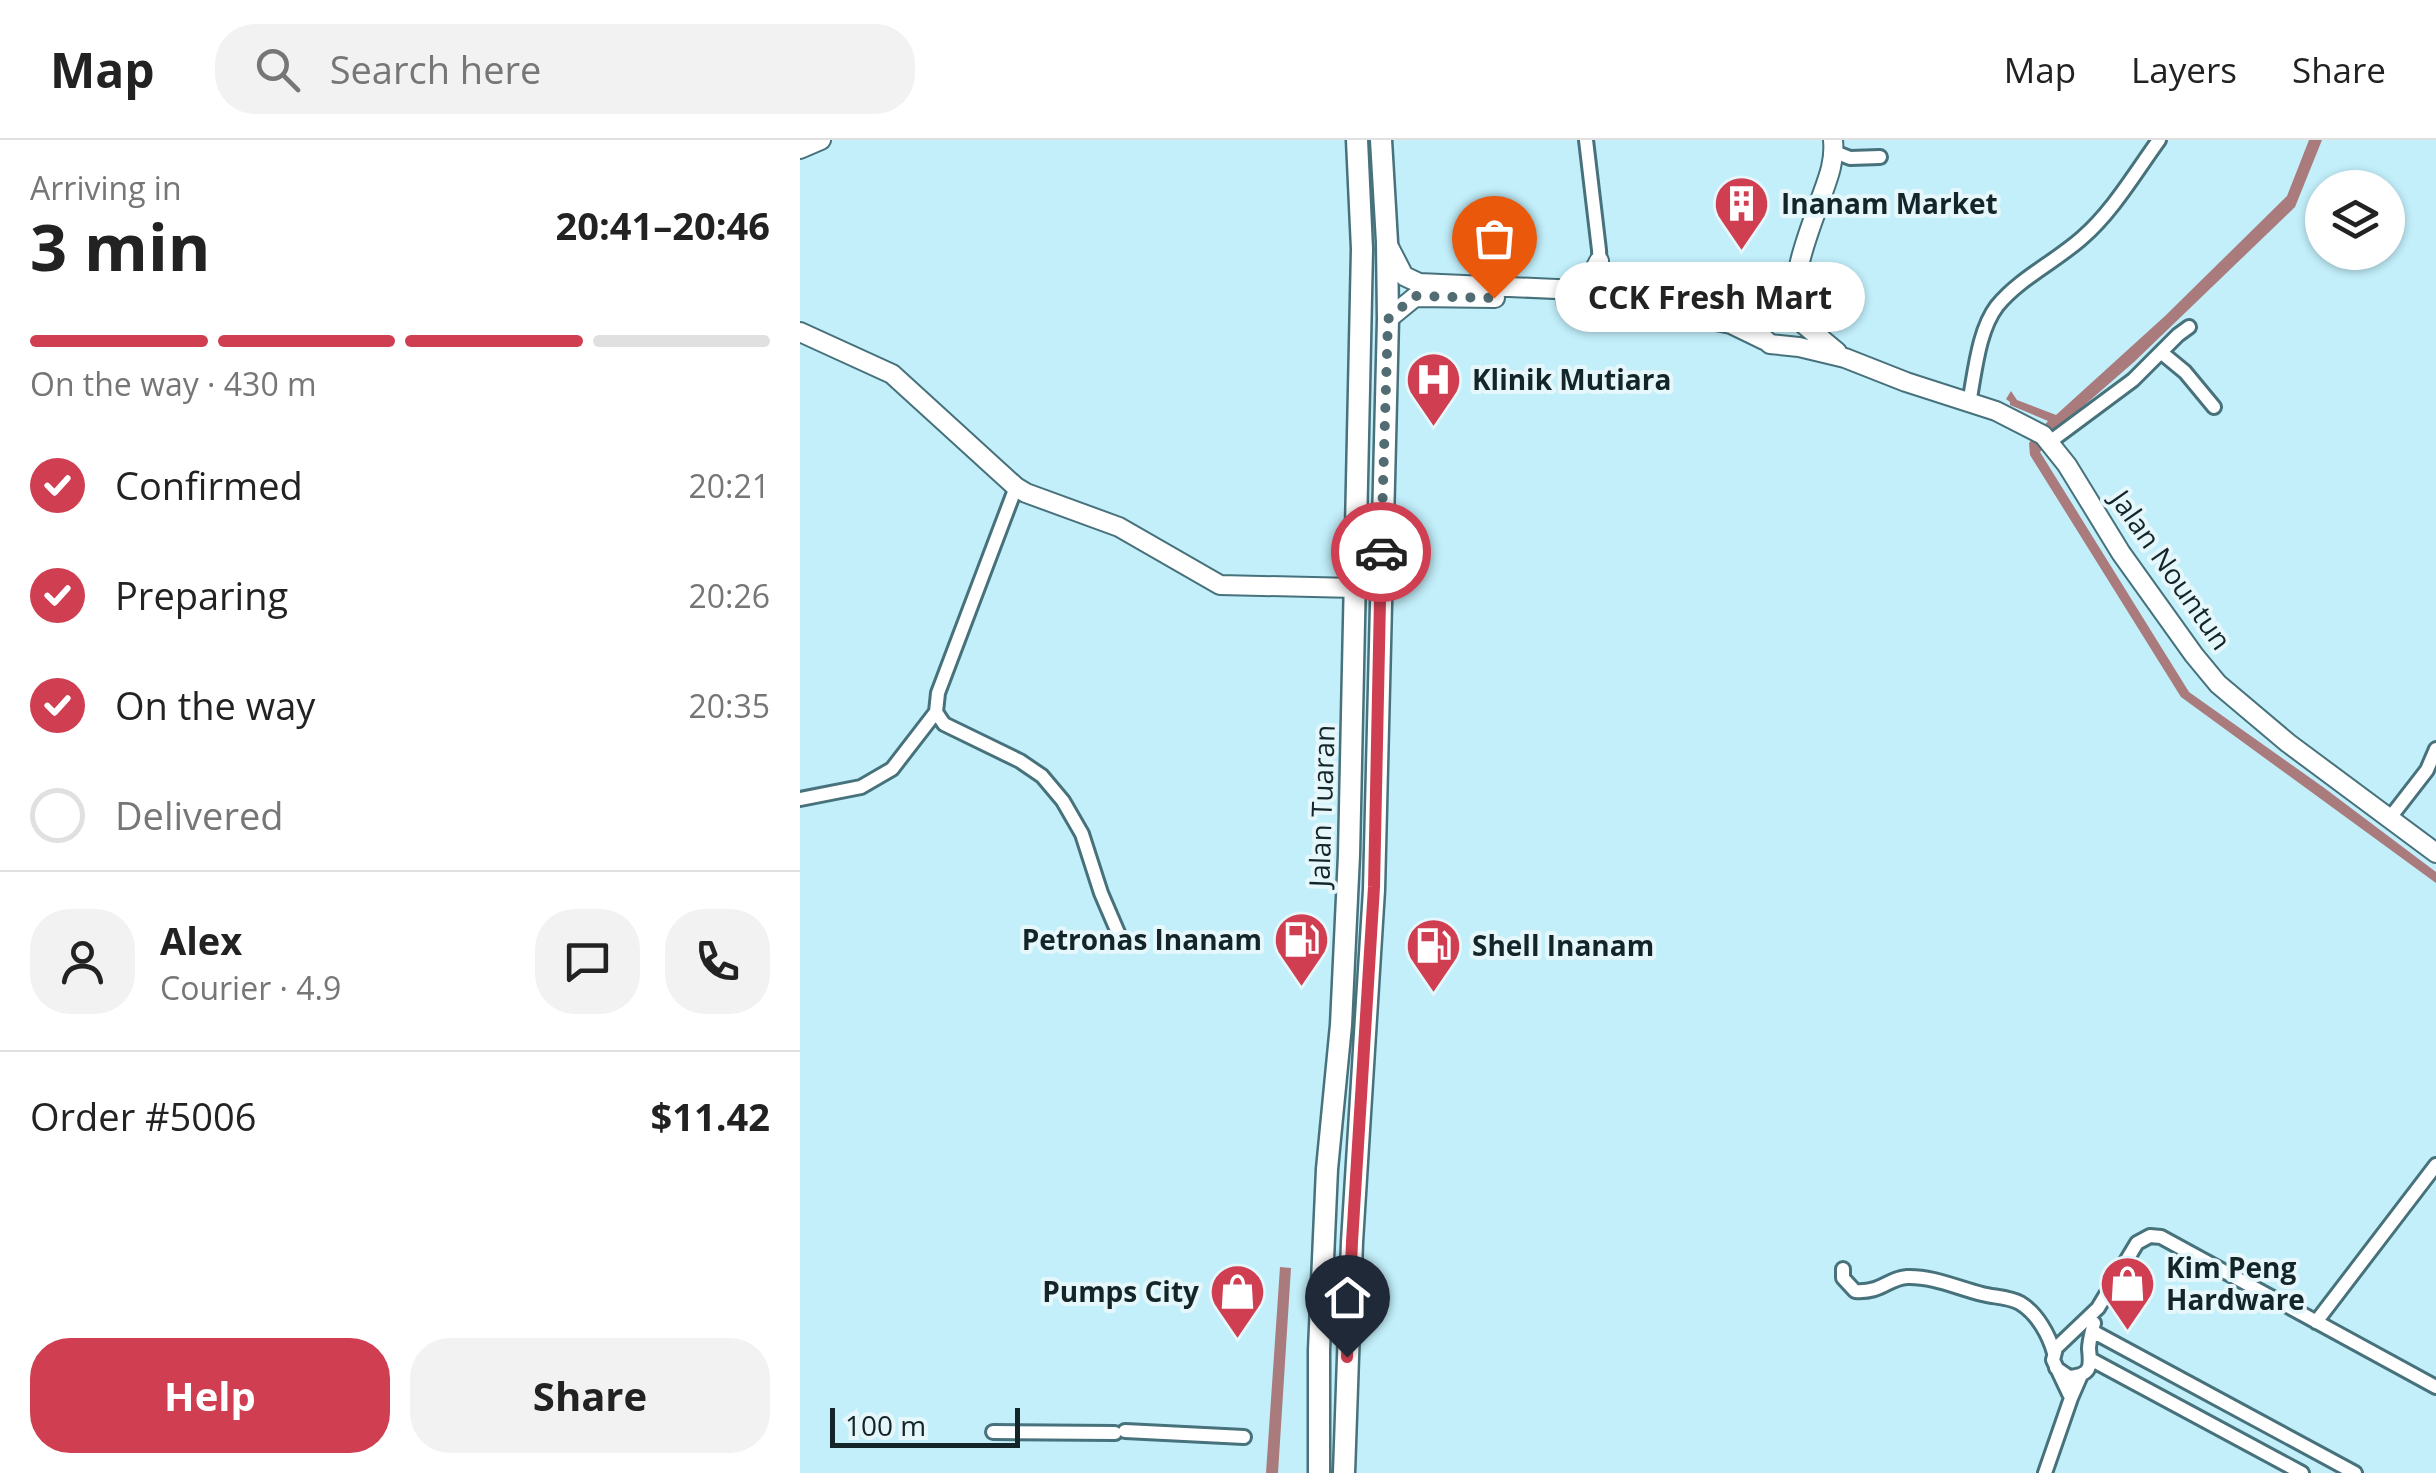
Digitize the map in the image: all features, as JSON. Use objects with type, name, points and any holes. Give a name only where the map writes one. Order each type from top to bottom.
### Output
[{"type":"main road","name":"Jalan Tuaran","points":[[1319,1473],[1324,1247],[1347,912],[1362,249],[1357,140]]},
{"type":"main road","name":"Jalan Tuaran","points":[[1344,1473],[1352,1242],[1374,887],[1388,319],[1381,140]]},
{"type":"street","points":[[800,149],[820,140]]},
{"type":"street","points":[[1586,140],[1601,291],[1607,296],[1696,316]]},
{"type":"street","points":[[1969,403],[1984,332],[1996,307],[2100,221],[2159,140]]},
{"type":"street","points":[[1832,144],[1850,158],[1880,157]]},
{"type":"street","points":[[1832,144],[1832,169],[1804,247],[1794,297],[1797,334],[1793,340],[1773,343],[1758,329],[1759,315],[1772,304],[1800,246],[1832,144]]},
{"type":"street","name":"Jalan Nountun","points":[[1387,242],[1404,276],[1419,283],[1601,291],[1723,308],[1787,305],[1811,332],[1845,358]]},
{"type":"street","points":[[1546,289],[1588,280],[1599,255]]},
{"type":"street","points":[[1599,255],[1608,275],[1625,293]]},
{"type":"street","name":"Jalan Nountun","points":[[1388,319],[1415,296],[1580,301],[1696,316],[1731,324],[1773,343],[1845,358],[1996,411],[2034,429],[2052,444],[2121,553],[2218,684],[2288,744],[2436,853]]},
{"type":"street","points":[[2052,444],[2132,380],[2189,327]]},
{"type":"street","points":[[800,332],[892,374],[1026,494],[1119,527],[1220,585],[1355,588]]},
{"type":"street","points":[[2162,353],[2185,372],[2214,406]]},
{"type":"street","points":[[800,799],[861,788],[892,769],[936,712],[938,693],[1016,487]]},
{"type":"street","points":[[936,712],[944,724],[1042,776],[1063,801],[1082,834],[1119,936]]},
{"type":"street","points":[[2390,819],[2427,770],[2436,749]]},
{"type":"street","points":[[2316,1322],[2436,1165]]},
{"type":"street","points":[[2082,1375],[2064,1375],[2054,1360],[2056,1348],[2098,1308],[2137,1243],[2150,1236],[2162,1238],[2436,1387]]},
{"type":"street","points":[[1843,1270],[1843,1278],[1856,1291],[1870,1292],[1904,1277],[1944,1282],[2018,1302],[2039,1322],[2050,1341],[2071,1398]]},
{"type":"street","points":[[2045,1473],[2071,1398],[2086,1372],[2098,1308]]},
{"type":"street","points":[[2092,1331],[2355,1473]]},
{"type":"street","points":[[2066,1340],[2079,1340],[2090,1354],[2302,1473]]},
{"type":"street","points":[[993,1432],[1244,1437]]},
{"type":"shaded area","points":[[2309,140],[2322,140],[2310,170],[2305,170],[2305,182],[2295,207],[2134,362],[2057,429],[2040,452],[2189,692],[2436,872],[2436,883],[2181,697],[2030,455],[2029,443],[2048,421],[2010,405],[2006,399],[2011,391],[2017,400],[2056,415],[2165,316],[2287,196]]},
{"type":"shaded area","points":[[1280,1267],[1291,1268],[1278,1473],[1266,1473]]},
{"type":"way so far","points":[[1381,552],[1388,319],[1415,296],[1494,298]]},
{"type":"place","name":"Inanam Market","points":[[1742,253]]},
{"type":"place","name":"CCK Fresh Mart","points":[[1494,298]]},
{"type":"place","name":"Klinik Mutiara","points":[[1433,429]]},
{"type":"place","name":"Petronas Inanam","points":[[1301,989]]},
{"type":"place","name":"Shell Inanam","points":[[1433,995]]},
{"type":"place","name":"Kim Peng Hardware","points":[[2127,1333]]},
{"type":"place","name":"Pumps City","points":[[1238,1341]]},
{"type":"route","points":[[1347,1357],[1374,887],[1381,552]]}]
